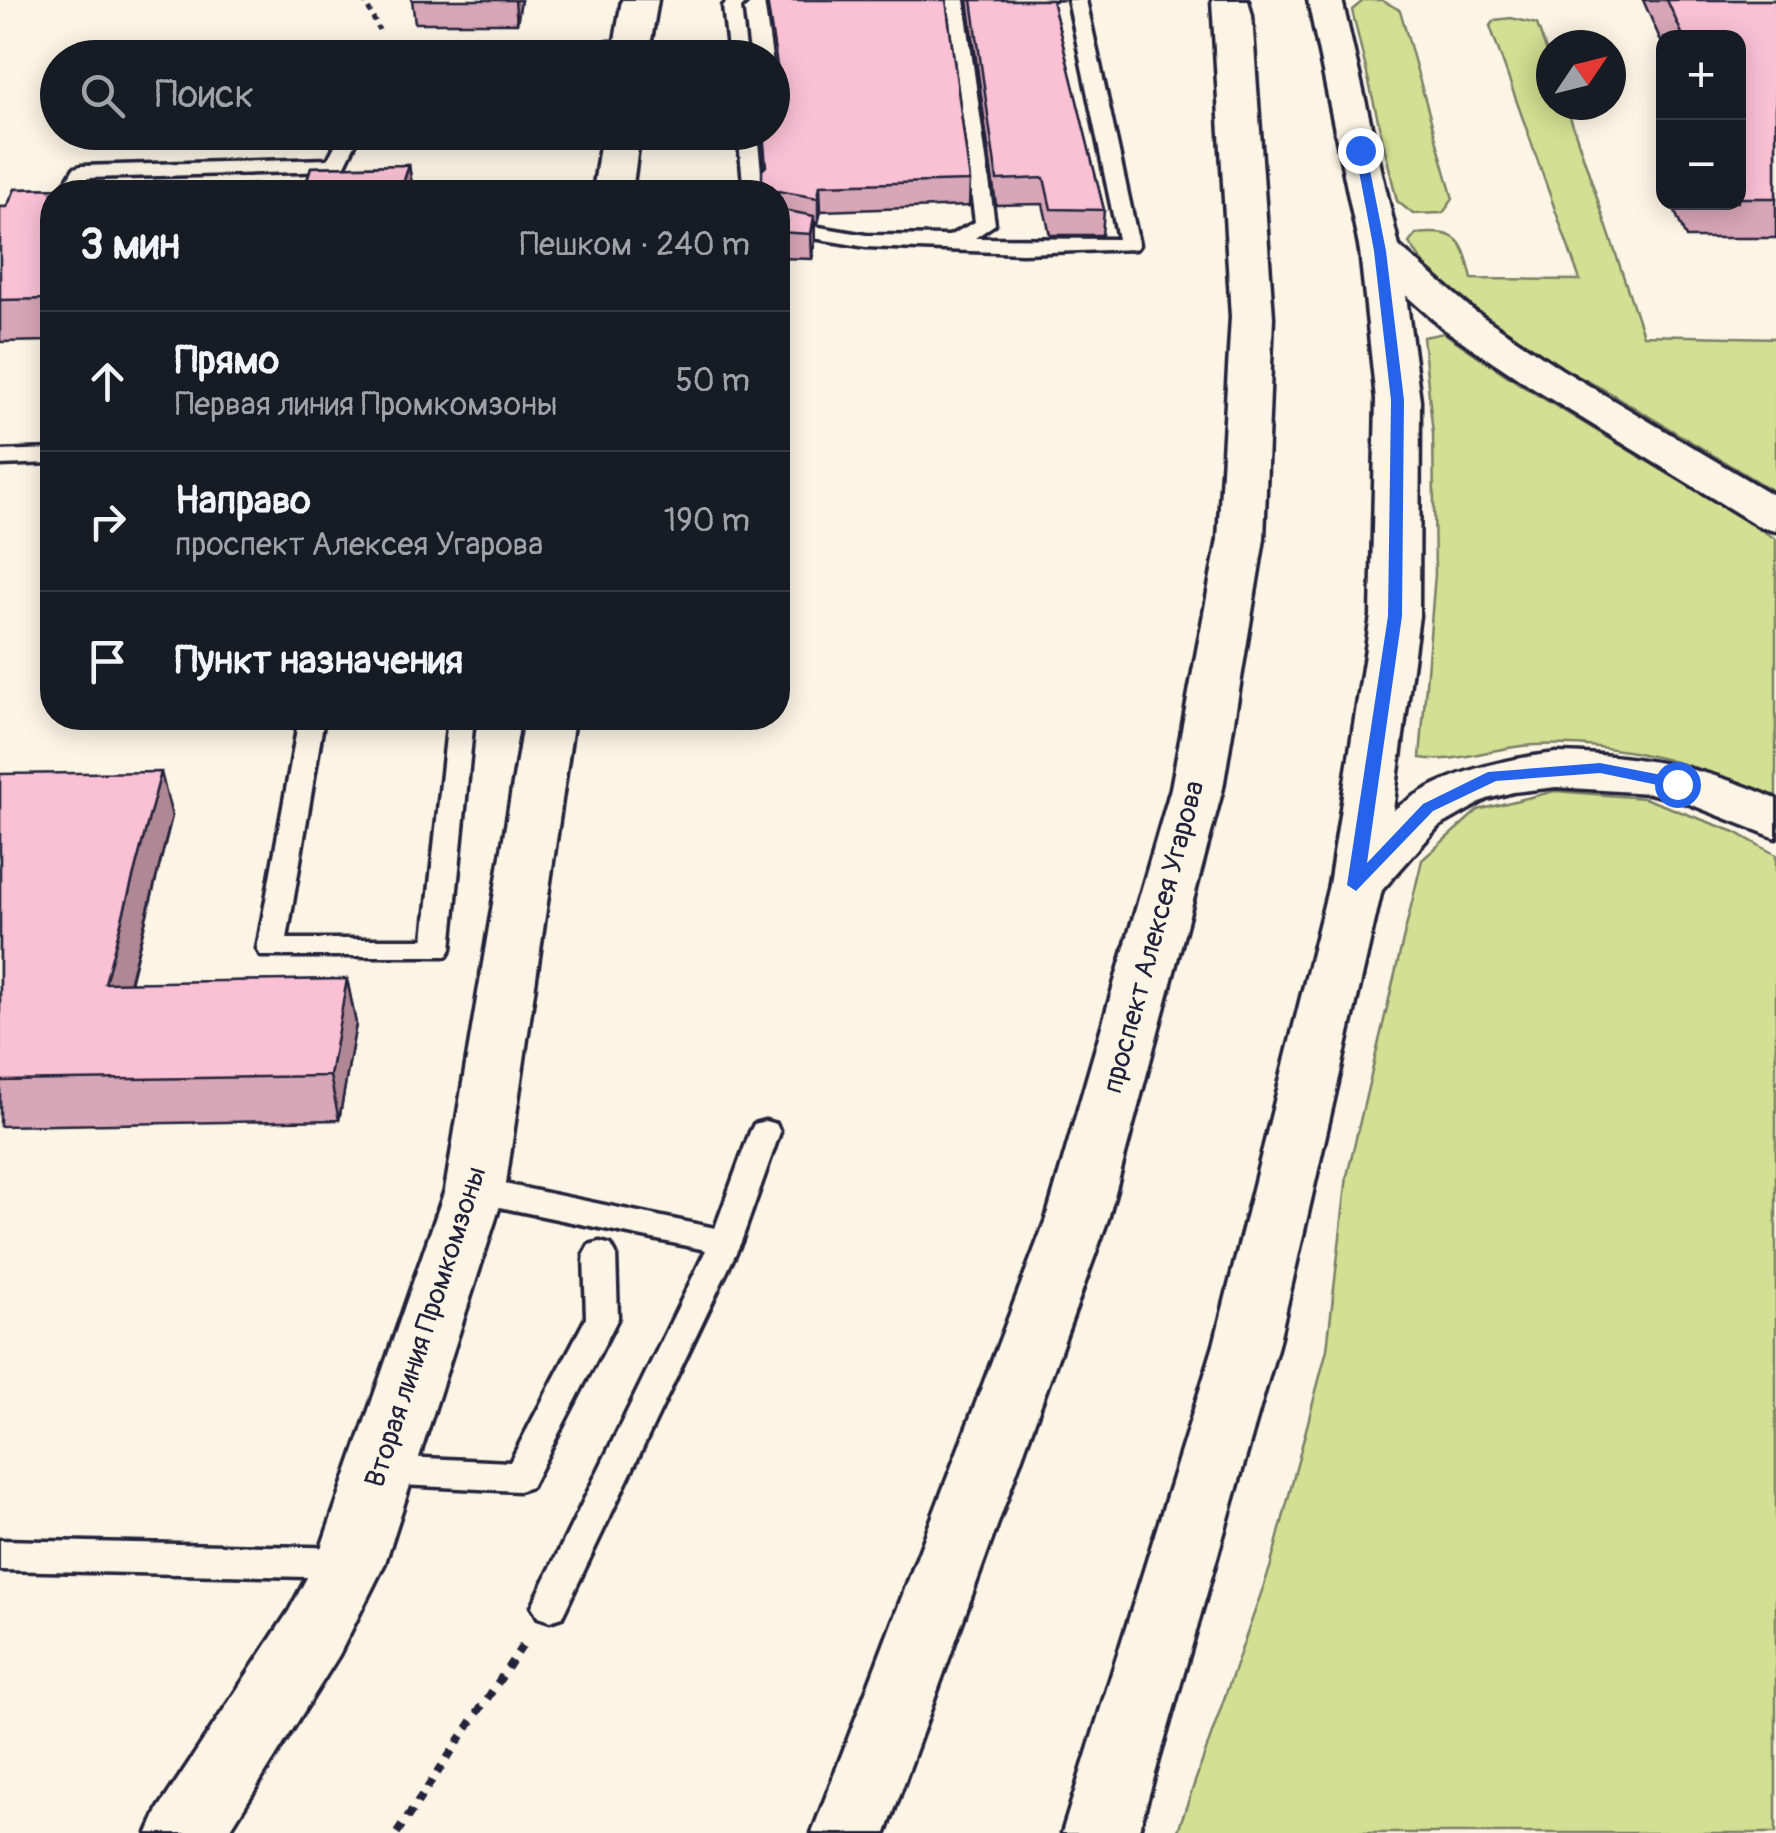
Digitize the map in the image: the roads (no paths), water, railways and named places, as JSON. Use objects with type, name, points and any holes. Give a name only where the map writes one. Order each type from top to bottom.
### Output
[{"type":"main road","points":[[633,40],[640,0]]},
{"type":"main road","name":"проспект Алексея Угарова","points":[[849,1833],[1077,1218],[1197,788],[1241,539],[1251,336],[1230,0]]},
{"type":"main road","points":[[1100,1833],[1246,1345],[1356,885],[1395,616],[1398,400],[1380,251],[1325,0]]},
{"type":"main road","points":[[614,180],[618,150]]},
{"type":"main road","points":[[1380,251],[1459,320],[1546,378],[1776,517]]},
{"type":"main road","name":"Вторая линия Промкомзоны","points":[[186,1833],[314,1633],[350,1563],[475,1190],[547,730]]},
{"type":"main road","points":[[1356,885],[1428,808],[1493,776],[1600,768],[1677,784],[1754,808],[1776,820]]},
{"type":"lane","points":[[736,40],[732,6],[740,0]]},
{"type":"lane","points":[[952,242],[984,224],[955,0]]},
{"type":"lane","points":[[790,228],[866,241],[1022,248],[1129,245],[1077,0]]},
{"type":"lane","points":[[77,180],[82,172],[335,165],[343,150]]},
{"type":"lane","points":[[749,150],[753,180]]},
{"type":"lane","points":[[0,458],[40,456]]},
{"type":"lane","points":[[309,730],[271,949],[437,950],[461,730]]},
{"type":"lane","points":[[550,1606],[724,1242],[765,1132]]},
{"type":"lane","points":[[475,1190],[724,1242]]},
{"type":"lane","points":[[381,1470],[519,1478],[602,1318],[600,1254]]},
{"type":"lane","points":[[0,1555],[350,1563]]}]
